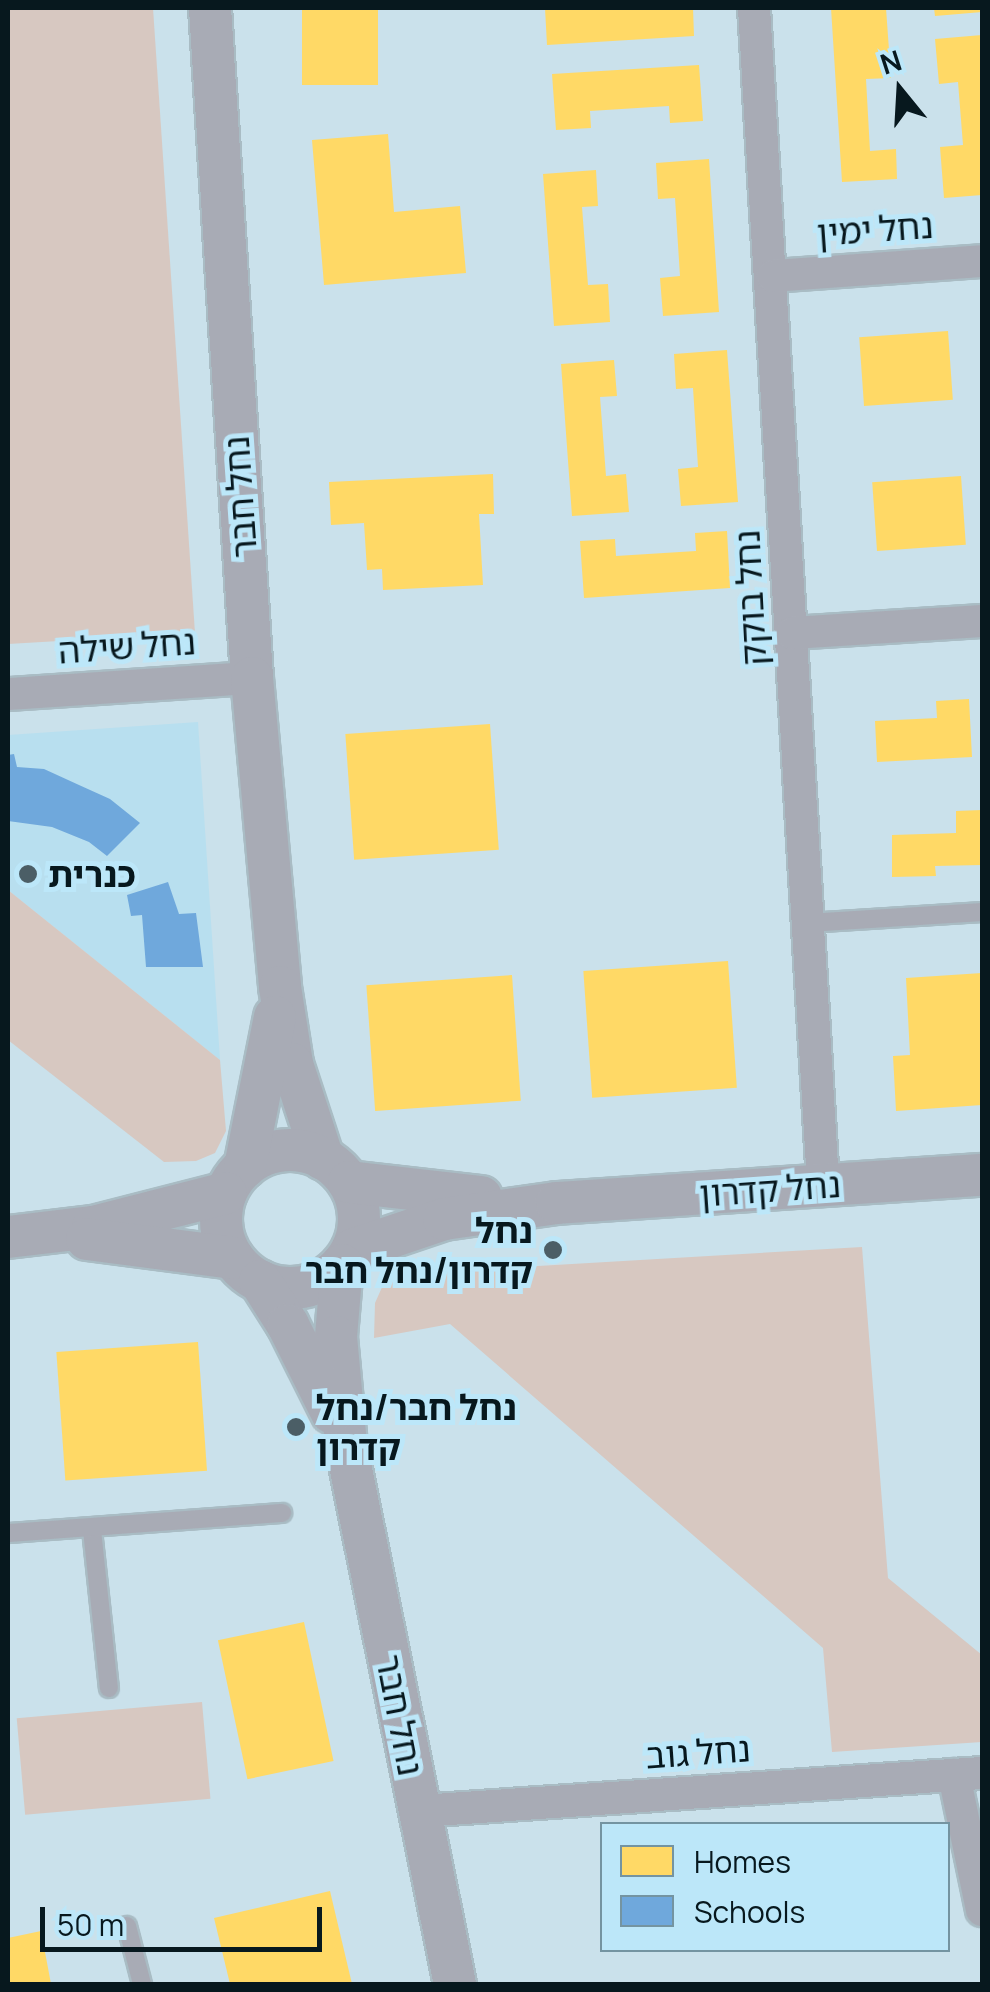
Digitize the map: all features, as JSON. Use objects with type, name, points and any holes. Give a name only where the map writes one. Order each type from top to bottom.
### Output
[{"type":"street","name":"נחל חבר","points":[[210,8],[252,678],[280,987],[292,1064],[336,1170]]},
{"type":"street","name":"נחל בוקק","points":[[754,8],[773,276],[822,1185]]},
{"type":"street","name":"נחל ימין","points":[[773,276],[982,262]]},
{"type":"street","points":[[792,633],[982,620]]},
{"type":"street","name":"נחל שילה","points":[[8,694],[252,678]]},
{"type":"street","name":"נחל חבר","points":[[236,1180],[280,987]]},
{"type":"street","points":[[290,1150],[336,1170],[359,1215],[347,1257],[312,1284],[277,1286],[247,1269],[24,1236],[148,1215],[236,1180],[258,1158],[290,1150]]},
{"type":"street","name":"נחל קדרון","points":[[336,1170],[557,1204]]},
{"type":"street","name":"נחל קדרון","points":[[347,1257],[444,1219],[557,1204],[982,1174]]},
{"type":"street","points":[[236,1180],[221,1224],[247,1269]]},
{"type":"street","name":"נחל חבר","points":[[347,1257],[336,1337],[346,1445],[455,1984]]},
{"type":"street","name":"נחל חבר","points":[[247,1269],[316,1376],[346,1445]]},
{"type":"street","points":[[968,1774],[982,1910]]},
{"type":"street","name":"נחל גוב","points":[[420,1811],[968,1774]]},
{"type":"lane","points":[[808,923],[982,912]]},
{"type":"lane","points":[[8,1533],[92,1530],[282,1513]]},
{"type":"lane","points":[[92,1530],[109,1688]]},
{"type":"lane","points":[[127,1926],[142,1984]]},
{"type":"shaded area","points":[[8,8],[153,8],[195,633],[8,644]]},
{"type":"shaded area","points":[[198,722],[220,1060],[8,890],[8,735]]},
{"type":"shaded area","points":[[8,890],[220,1060],[226,1131],[215,1153],[196,1161],[164,1162],[8,1040]]},
{"type":"shaded area","points":[[862,1247],[888,1578],[982,1655],[982,1742],[832,1752],[823,1648],[450,1324],[374,1338],[375,1303],[383,1285],[402,1274]]},
{"type":"shaded area","points":[[202,1702],[210,1799],[25,1815],[17,1718]]},
{"type":"building: Homes","points":[[302,8],[378,8],[378,85],[302,85]]},
{"type":"building: Homes","points":[[545,8],[693,8],[694,36],[547,45]]},
{"type":"building: Homes","points":[[831,8],[886,8],[891,78],[866,79],[870,151],[896,149],[897,179],[842,182]]},
{"type":"building: Homes","points":[[934,8],[982,8],[982,12],[935,16]]},
{"type":"building: Homes","points":[[982,35],[982,195],[944,198],[940,147],[963,145],[958,82],[939,84],[935,39]]},
{"type":"building: Homes","points":[[699,65],[703,121],[670,123],[669,106],[590,111],[591,128],[556,130],[552,74]]},
{"type":"building: Homes","points":[[388,134],[394,212],[460,206],[466,273],[324,285],[312,140]]},
{"type":"building: Homes","points":[[709,159],[719,312],[663,316],[660,278],[680,276],[675,198],[658,199],[656,163]]},
{"type":"building: Homes","points":[[596,170],[598,206],[582,207],[588,285],[608,284],[610,322],[554,326],[543,174]]},
{"type":"building: Homes","points":[[948,331],[953,400],[864,406],[859,337]]},
{"type":"building: Homes","points":[[727,350],[738,502],[681,506],[678,469],[698,467],[693,388],[676,389],[674,354]]},
{"type":"building: Homes","points":[[614,360],[617,396],[600,397],[606,476],[626,474],[629,512],[572,516],[561,364]]},
{"type":"building: Homes","points":[[493,474],[494,514],[479,514],[483,585],[383,590],[382,569],[367,570],[364,523],[331,525],[329,482]]},
{"type":"building: Homes","points":[[961,476],[966,545],[877,551],[872,482]]},
{"type":"building: Homes","points":[[727,531],[730,588],[584,598],[580,541],[615,539],[616,556],[696,551],[695,533]]},
{"type":"building: Homes","points":[[969,699],[972,757],[877,762],[875,721],[937,718],[936,701]]},
{"type":"building: Homes","points":[[490,724],[499,850],[354,860],[345,734]]},
{"type":"building: Homes","points":[[982,810],[982,865],[935,866],[936,876],[892,877],[892,835],[956,833],[956,811]]},
{"type":"building: Homes","points":[[728,961],[737,1088],[592,1098],[583,971]]},
{"type":"building: Homes","points":[[982,973],[982,1105],[896,1111],[893,1056],[910,1055],[906,978]]},
{"type":"building: Homes","points":[[512,975],[521,1101],[375,1111],[366,985]]},
{"type":"building: Homes","points":[[198,1342],[207,1471],[65,1481],[56,1352]]},
{"type":"building: Homes","points":[[304,1622],[334,1761],[247,1779],[218,1640]]},
{"type":"building: Homes","points":[[330,1891],[352,1984],[230,1984],[214,1918]]},
{"type":"building: Homes","points":[[41,1931],[51,1984],[8,1984],[8,1938]]},
{"type":"building: Schools","points":[[14,754],[17,767],[44,769],[110,799],[140,823],[107,856],[89,842],[52,827],[8,821],[8,755]]},
{"type":"building: Schools","points":[[168,882],[179,914],[196,913],[203,967],[146,967],[142,915],[131,916],[127,895]]},
{"type":"place","name":"כנרית","points":[[28,874]]},
{"type":"place","name":"נחל קדרון/נחל חבר","points":[[553,1250]]},
{"type":"place","name":"נחל חבר/נחל קדרון","points":[[296,1427]]}]
